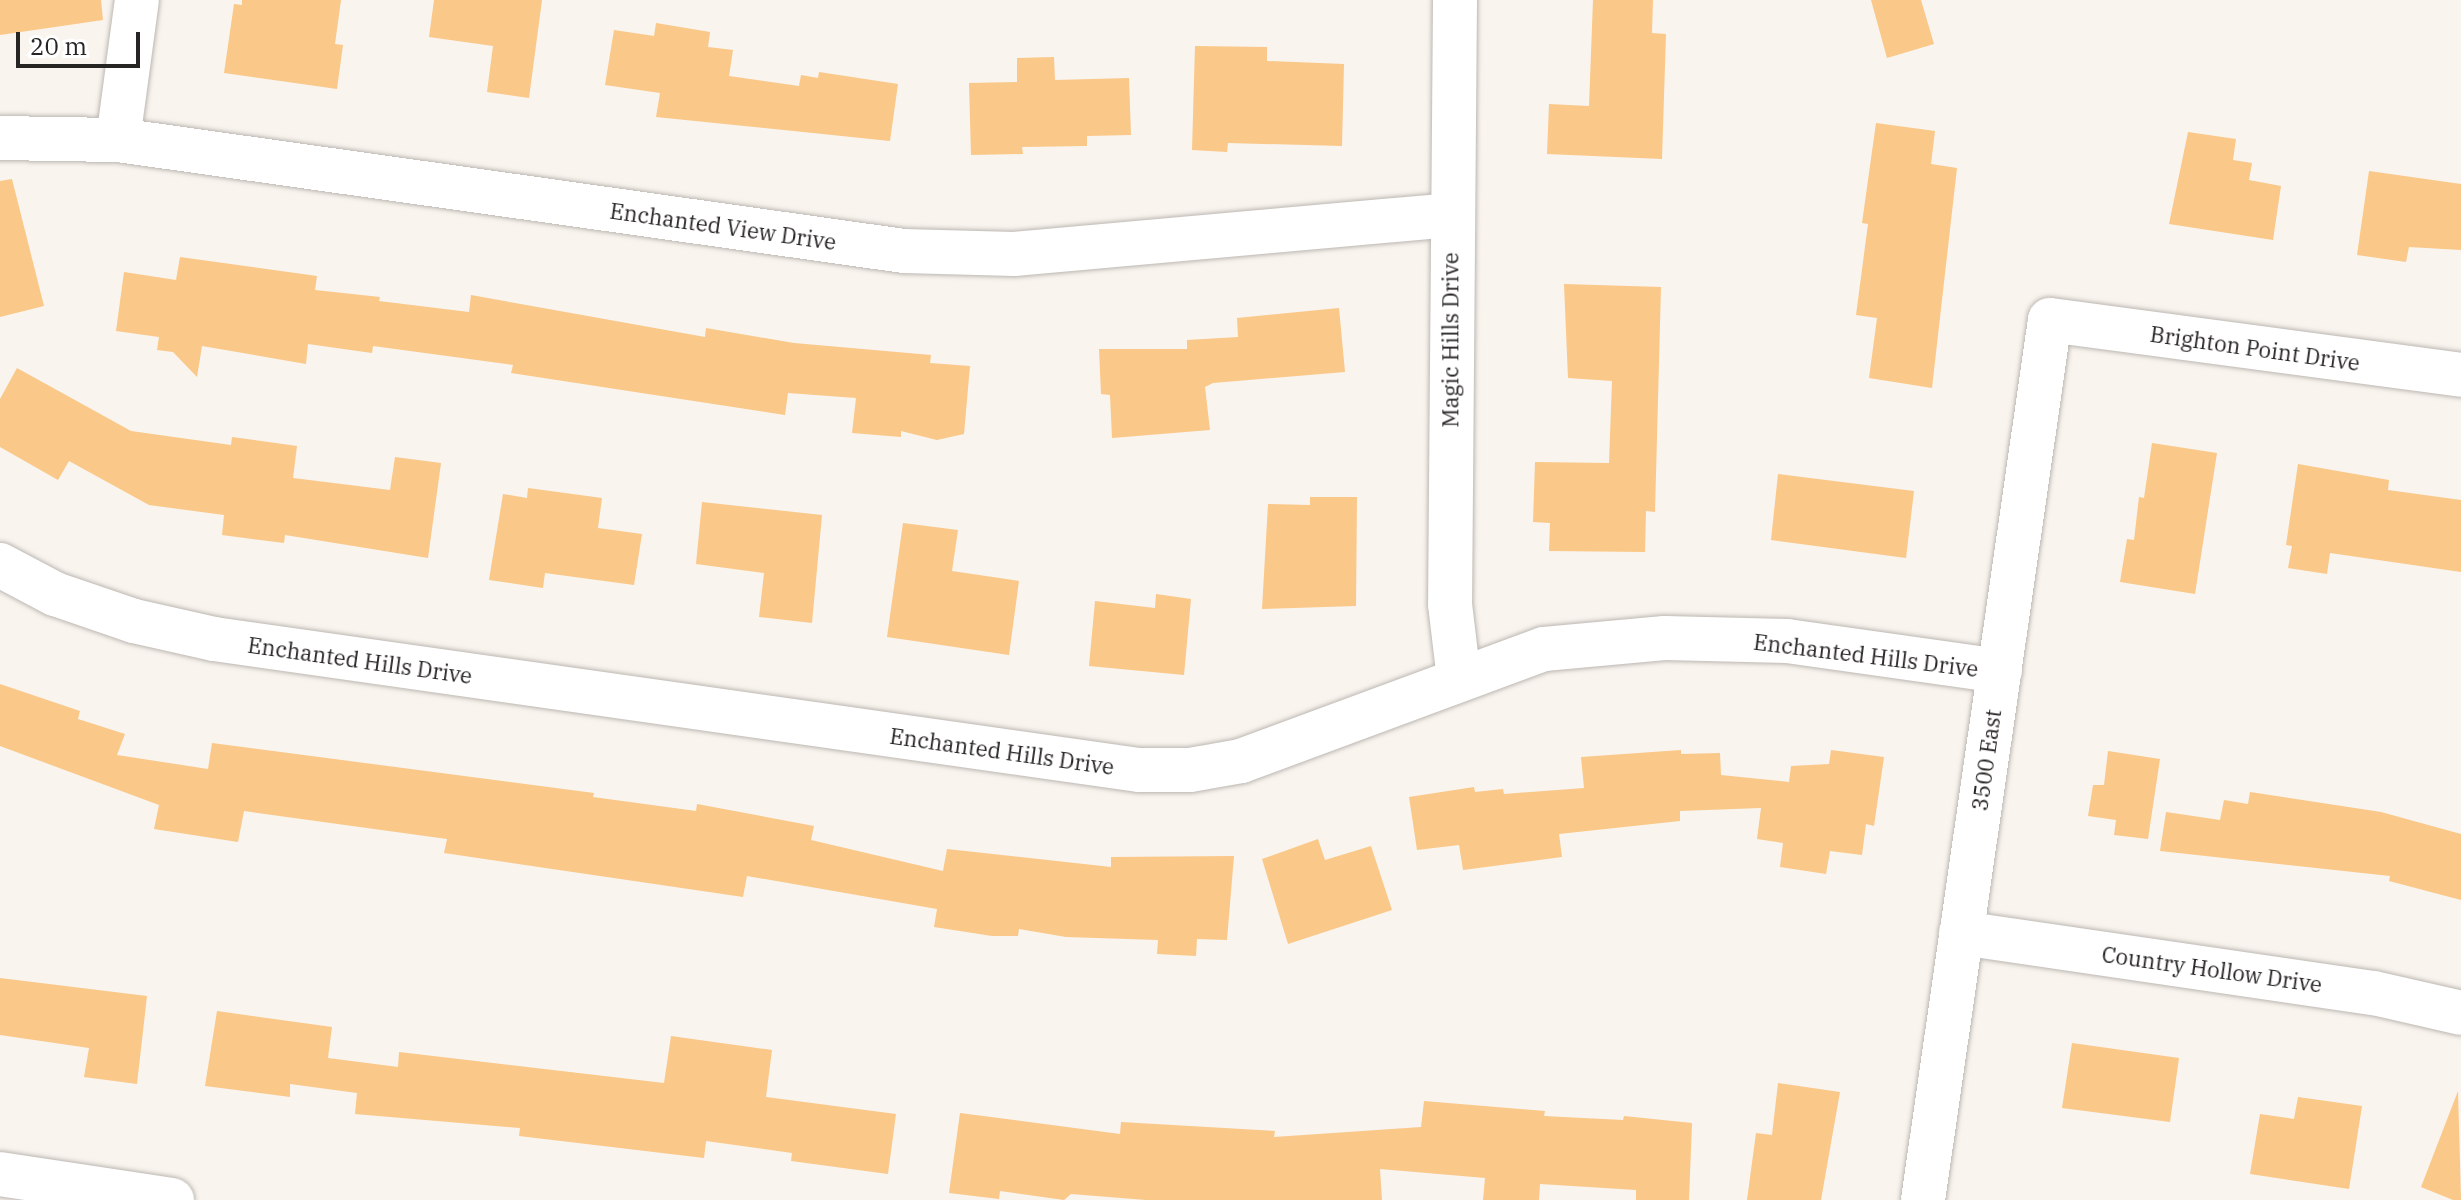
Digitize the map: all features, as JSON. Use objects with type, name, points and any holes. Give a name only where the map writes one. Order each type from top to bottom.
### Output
[{"type":"street","points":[[118,140],[137,0]]},
{"type":"street","name":"Magic Hills Drive","points":[[1455,0],[1450,215],[1450,604],[1459,679]]},
{"type":"street","name":"Enchanted View Drive","points":[[0,138],[118,140],[904,251],[1014,254],[1450,215]]},
{"type":"street","name":"Brighton Point Drive","points":[[2050,320],[2461,375]]},
{"type":"street","name":"3500 East","points":[[1923,1200],[2050,320]]},
{"type":"street","name":"Enchanted Hills Drive","points":[[0,565],[55,594],[134,621],[214,639],[1139,770],[1190,770],[1241,761],[1544,649],[1665,638],[1787,641],[2000,671]]},
{"type":"street","name":"Country Hollow Drive","points":[[1961,933],[2374,993],[2461,1013]]},
{"type":"street","points":[[0,1174],[72,1193],[172,1200]]},
{"type":"building","points":[[0,0],[101,0],[103,20],[0,35]]},
{"type":"building","points":[[242,0],[341,0],[335,44],[343,45],[337,89],[224,73],[234,4],[242,5]]},
{"type":"building","points":[[434,0],[542,0],[529,98],[487,92],[493,46],[429,37]]},
{"type":"building","points":[[1593,0],[1653,0],[1652,33],[1666,34],[1662,159],[1547,154],[1549,104],[1589,106]]},
{"type":"building","points":[[1871,0],[1921,0],[1934,44],[1887,58]]},
{"type":"building","points":[[656,23],[710,32],[708,47],[733,50],[729,76],[799,86],[801,75],[818,78],[819,72],[898,84],[890,141],[656,117],[660,93],[605,85],[614,30],[654,36]]},
{"type":"building","points":[[1195,46],[1267,47],[1267,61],[1344,64],[1342,146],[1228,143],[1227,152],[1192,150]]},
{"type":"building","points":[[1054,57],[1055,80],[1129,78],[1131,135],[1087,136],[1087,146],[1022,147],[1023,154],[971,155],[969,83],[1017,82],[1017,58]]},
{"type":"building","points":[[1876,123],[1935,131],[1931,164],[1957,168],[1932,388],[1869,378],[1877,318],[1856,315],[1868,224],[1862,223]]},
{"type":"building","points":[[2188,132],[2236,139],[2233,160],[2252,163],[2249,180],[2281,186],[2273,240],[2169,224]]},
{"type":"building","points":[[2369,171],[2461,184],[2461,250],[2409,247],[2406,262],[2357,255]]},
{"type":"building","points":[[12,179],[44,306],[0,317],[0,181]]},
{"type":"building","points":[[180,257],[317,276],[315,290],[380,297],[379,301],[469,312],[471,295],[705,337],[706,328],[794,343],[931,355],[930,363],[970,366],[964,434],[937,440],[901,431],[901,437],[852,433],[856,398],[788,393],[785,415],[511,373],[513,365],[373,346],[372,353],[308,344],[306,364],[202,346],[197,377],[173,352],[157,350],[159,337],[116,331],[124,272],[176,280]]},
{"type":"building","points":[[1564,284],[1661,287],[1655,512],[1646,511],[1645,552],[1549,551],[1550,523],[1533,522],[1535,462],[1609,463],[1612,381],[1568,378]]},
{"type":"building","points":[[1339,308],[1345,372],[1213,383],[1205,387],[1210,430],[1112,438],[1110,395],[1101,394],[1099,349],[1187,349],[1187,340],[1238,337],[1237,318]]},
{"type":"building","points":[[17,368],[131,431],[231,445],[232,437],[297,446],[293,478],[390,490],[395,457],[441,463],[428,558],[285,535],[284,543],[222,535],[224,515],[149,505],[69,461],[58,480],[0,447],[0,399]]},
{"type":"building","points":[[2152,443],[2217,453],[2195,594],[2120,582],[2127,539],[2134,540],[2139,497],[2144,498]]},
{"type":"building","points":[[2298,464],[2389,480],[2388,490],[2461,500],[2461,572],[2330,553],[2327,574],[2288,568],[2292,546],[2286,545]]},
{"type":"building","points":[[1778,474],[1914,491],[1906,558],[1771,540]]},
{"type":"building","points":[[528,488],[602,498],[598,528],[642,534],[634,585],[545,573],[543,588],[489,580],[503,494],[527,498]]},
{"type":"building","points":[[1310,497],[1357,497],[1356,606],[1262,609],[1268,504],[1310,505]]},
{"type":"building","points":[[702,502],[822,515],[812,623],[759,617],[764,573],[696,564]]},
{"type":"building","points":[[903,523],[958,530],[952,571],[1019,581],[1009,655],[887,637]]},
{"type":"building","points":[[1156,594],[1191,599],[1184,675],[1089,666],[1095,601],[1155,608]]},
{"type":"building","points":[[0,684],[80,711],[78,719],[125,734],[117,755],[208,769],[212,743],[594,793],[593,797],[696,811],[697,804],[814,826],[811,840],[943,871],[947,849],[1111,867],[1111,857],[1234,856],[1227,940],[1197,939],[1196,956],[1157,954],[1158,940],[1066,937],[1019,929],[1018,936],[992,936],[934,927],[937,909],[747,876],[743,897],[444,853],[447,839],[244,811],[238,842],[154,829],[159,805],[0,746]]},
{"type":"building","points":[[1681,750],[1681,754],[1720,753],[1721,775],[1789,782],[1791,766],[1829,764],[1831,750],[1884,757],[1874,826],[1866,824],[1862,855],[1830,851],[1826,874],[1780,867],[1783,843],[1757,839],[1761,808],[1680,811],[1680,821],[1559,834],[1562,857],[1463,870],[1459,845],[1417,850],[1409,797],[1474,787],[1475,792],[1503,789],[1504,794],[1584,788],[1581,757]]},
{"type":"building","points":[[2108,751],[2160,759],[2148,839],[2114,835],[2116,820],[2088,816],[2093,785],[2104,785]]},
{"type":"building","points":[[2250,792],[2381,812],[2461,834],[2461,900],[2389,881],[2390,876],[2160,851],[2166,812],[2220,820],[2224,800],[2248,804]]},
{"type":"building","points":[[1318,839],[1325,860],[1371,846],[1392,910],[1288,944],[1262,859]]},
{"type":"building","points":[[0,978],[147,996],[137,1084],[84,1077],[89,1048],[0,1035]]},
{"type":"building","points":[[217,1011],[332,1027],[328,1058],[398,1067],[399,1052],[664,1083],[671,1036],[772,1050],[766,1097],[896,1114],[888,1174],[791,1161],[792,1153],[706,1141],[704,1158],[519,1136],[520,1128],[355,1114],[357,1093],[290,1084],[290,1097],[205,1086]]},
{"type":"building","points":[[2072,1043],[2179,1058],[2170,1122],[2062,1108]]},
{"type":"building","points":[[1778,1083],[1840,1092],[1821,1200],[1747,1200],[1756,1133],[1772,1135]]},
{"type":"building","points":[[2458,1091],[2461,1200],[2453,1200],[2421,1187]]},
{"type":"building","points":[[2298,1097],[2362,1106],[2349,1189],[2250,1174],[2260,1114],[2294,1119]]},
{"type":"building","points":[[1424,1101],[1545,1111],[1544,1116],[1623,1120],[1624,1116],[1692,1123],[1689,1200],[1636,1200],[1636,1190],[1540,1184],[1539,1200],[1483,1200],[1485,1178],[1380,1169],[1382,1200],[1146,1200],[1071,1194],[1064,1200],[1000,1191],[999,1199],[949,1193],[960,1113],[1120,1134],[1121,1122],[1275,1131],[1274,1137],[1421,1127]]}]
